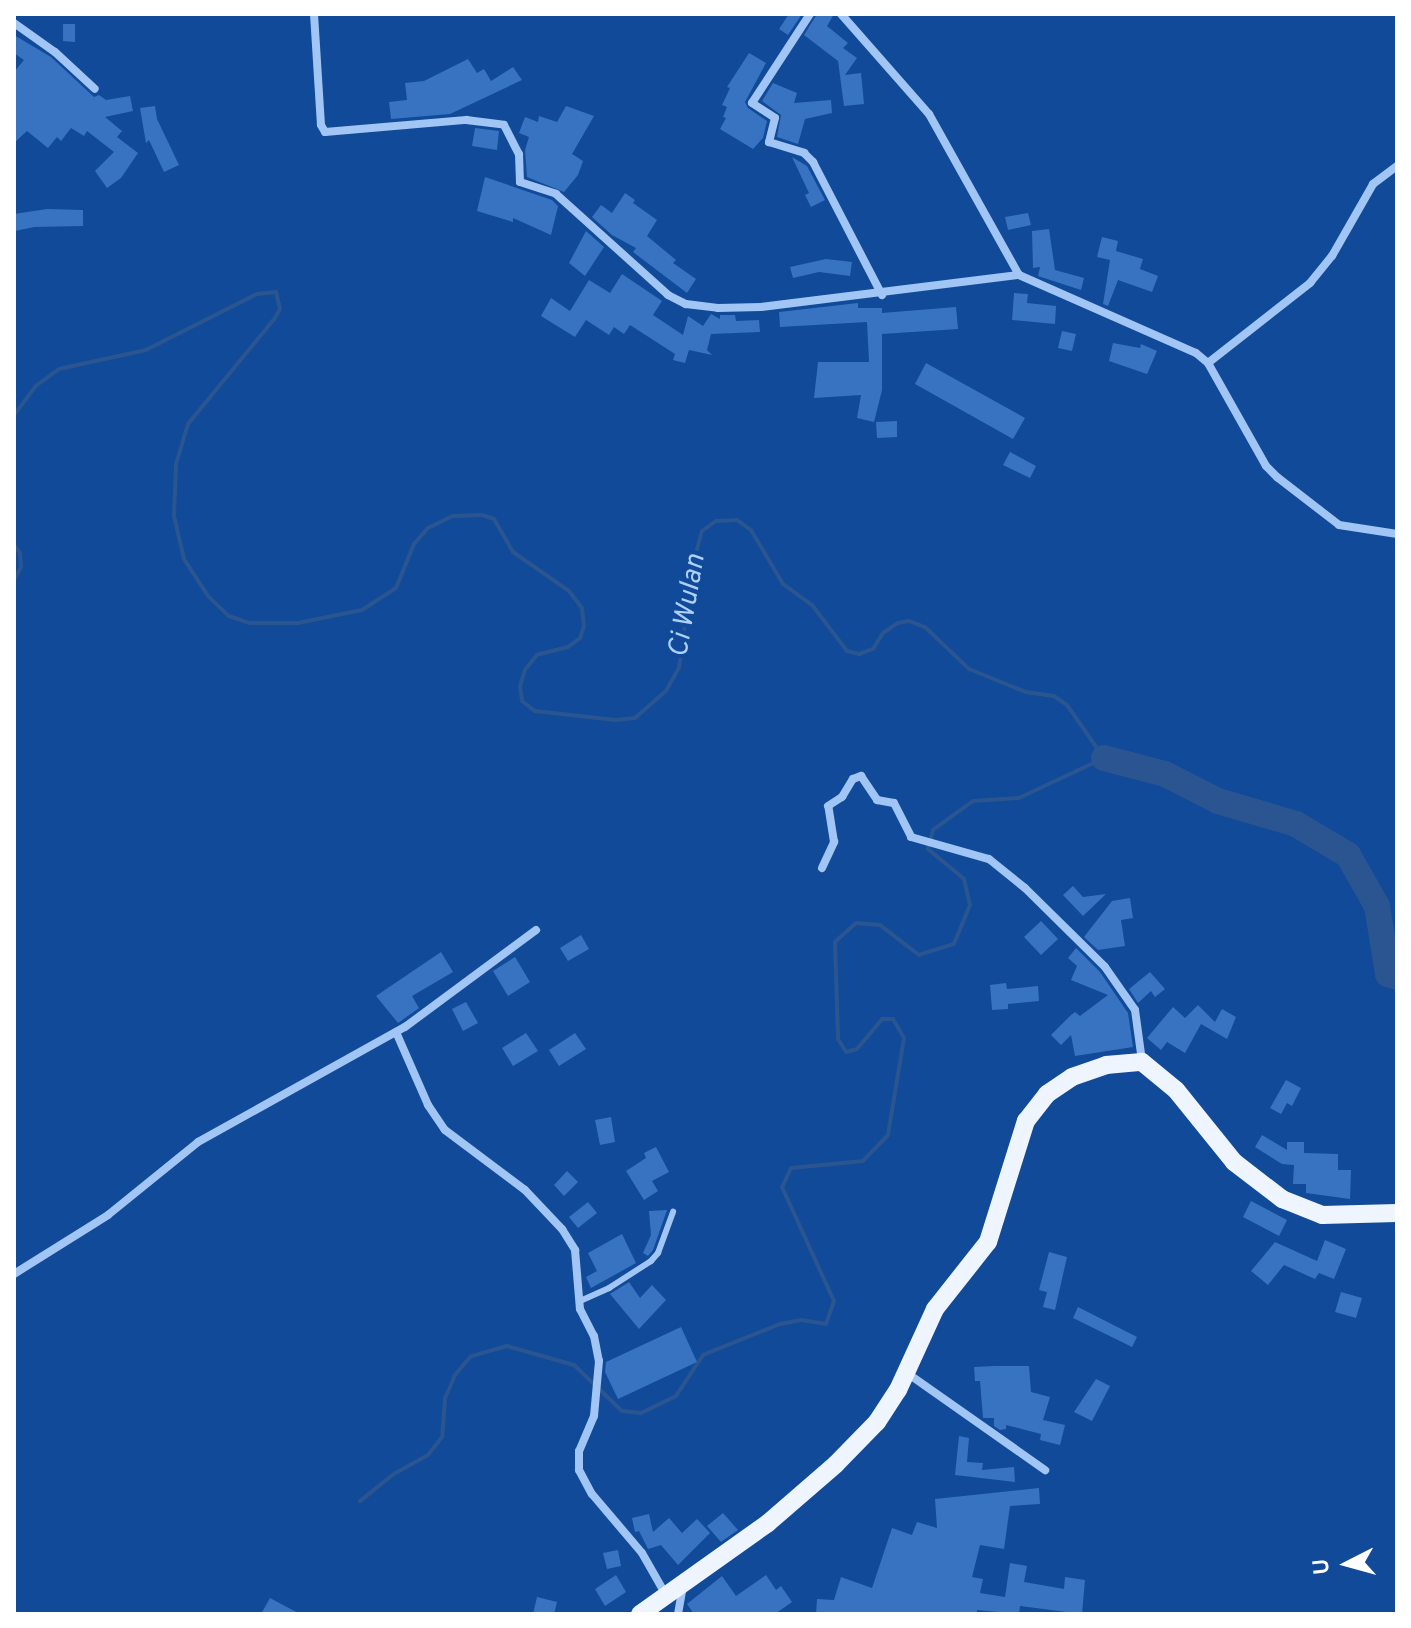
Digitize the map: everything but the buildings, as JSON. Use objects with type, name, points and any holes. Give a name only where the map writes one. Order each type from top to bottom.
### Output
[{"type":"main road","points":[[644,1613],[768,1523],[836,1464],[877,1422],[907,1373],[935,1309],[988,1242],[1003,1202],[1018,1139],[1038,1103],[1058,1085],[1088,1070],[1142,1062],[1176,1090],[1234,1162],[1282,1199],[1322,1215],[1397,1213]]},
{"type":"street","points":[[314,14],[321,125],[325,132],[466,120],[504,125],[519,154],[520,182],[556,194],[668,295],[686,304],[718,308],[761,307],[882,295],[1019,275],[1190,350],[1208,363],[1266,466],[1277,477],[1339,525],[1397,534]]},
{"type":"street","points":[[810,14],[752,103],[775,118],[769,142],[804,153],[813,162],[882,295]]},
{"type":"street","points":[[841,14],[929,114],[1019,275]]},
{"type":"street","points":[[14,23],[55,52],[95,89]]},
{"type":"street","points":[[1208,363],[1310,283],[1332,256],[1373,184],[1397,166]]},
{"type":"street","points":[[822,868],[834,842],[828,806],[842,797],[858,775],[877,800],[894,803],[909,835],[962,853],[982,856],[1003,869],[1118,981],[1135,1010],[1142,1062]]},
{"type":"street","points":[[14,1274],[103,1219],[198,1142],[396,1032],[536,930]]},
{"type":"street","points":[[396,1032],[428,1105],[445,1130],[525,1190],[568,1238],[578,1263],[580,1301],[599,1350],[597,1399],[579,1451],[579,1470],[592,1494],[642,1553],[666,1595]]},
{"type":"street","points":[[907,1373],[1045,1470]]},
{"type":"street","points":[[678,1614],[683,1585]]},
{"type":"lane","points":[[580,1301],[609,1288],[651,1261],[658,1253],[673,1212]]},
{"type":"waterway","name":"Ci Wulan","points":[[14,415],[37,385],[59,369],[146,350],[257,294],[276,292],[280,309],[275,318],[188,424],[176,464],[174,516],[184,559],[208,596],[229,616],[249,623],[298,623],[362,610],[396,588],[414,544],[428,528],[453,516],[482,515],[494,519],[513,552],[569,591],[582,608],[584,626],[580,638],[568,647],[537,655],[525,670],[520,686],[522,701],[535,711],[615,720],[635,718],[666,691],[679,668],[693,564],[702,531],[716,521],[737,520],[751,530],[783,584],[812,605],[847,651],[859,654],[873,649],[883,633],[898,623],[909,621],[925,627],[969,669],[1026,692],[1054,696],[1067,705],[1104,758],[1019,798],[973,801],[933,830],[928,849],[964,879],[970,905],[954,944],[919,955],[880,925],[856,923],[835,942],[838,1039],[846,1052],[857,1049],[882,1019],[893,1019],[904,1038],[888,1135],[863,1161],[791,1168],[782,1187],[834,1301],[826,1324],[801,1320],[780,1324],[703,1355],[676,1396],[641,1413],[622,1411],[574,1365],[507,1346],[471,1356],[455,1375],[445,1398],[442,1437],[428,1455],[395,1473],[360,1501]]},
{"type":"waterway","name":"Ci Wulan","points":[[14,545],[20,553],[21,567],[14,580]]},
{"type":"waterway","name":"Ci Wulan","points":[[1104,758],[1165,774],[1218,801],[1296,824],[1348,855],[1377,906],[1388,974],[1397,977]]}]
